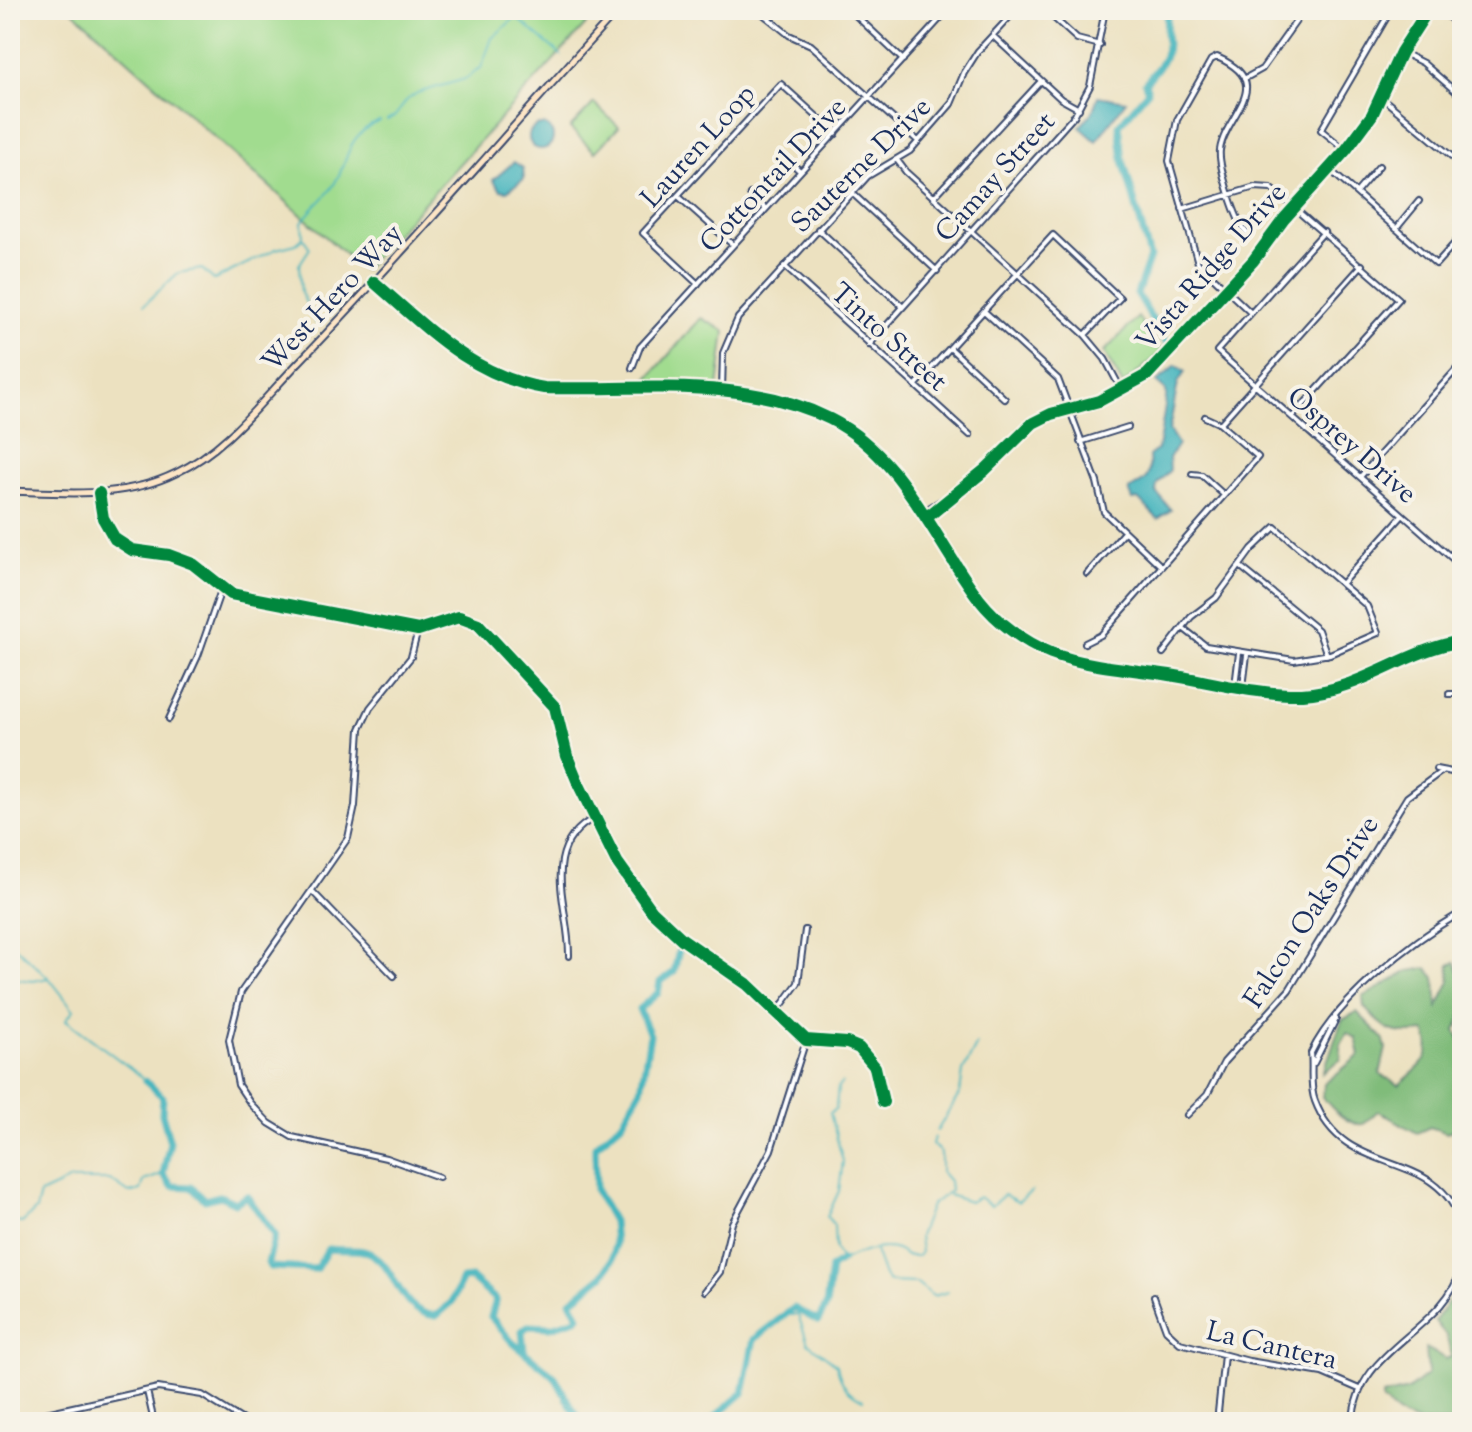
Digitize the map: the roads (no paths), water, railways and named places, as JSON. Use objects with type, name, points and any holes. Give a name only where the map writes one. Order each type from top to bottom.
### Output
[{"type":"street","name":"West Hero Way","points":[[10,491],[99,493],[131,489],[174,475],[203,458],[239,426],[374,282],[618,10]]},
{"type":"street","points":[[758,10],[789,35],[811,45],[918,141]]},
{"type":"street","points":[[850,10],[903,60]]},
{"type":"street","points":[[926,10],[938,21]]},
{"type":"street","name":"Cottontail Drive","points":[[632,368],[640,347],[948,10]]},
{"type":"street","name":"Sauterne Drive","points":[[722,391],[723,353],[731,330],[851,192],[868,176],[897,160],[951,104],[964,73],[1016,10]]},
{"type":"street","points":[[1045,10],[1077,39],[1100,45]]},
{"type":"street","name":"Camay Street","points":[[869,345],[1079,109],[1090,86],[1105,10]]},
{"type":"street","points":[[1244,79],[1262,69],[1304,10]]},
{"type":"street","points":[[1346,150],[1321,130],[1391,10]]},
{"type":"street","name":"Vista Ridge Drive","points":[[924,515],[966,486],[1022,430],[1051,414],[1122,391],[1147,375],[1225,291],[1346,150],[1381,97],[1401,52],[1428,10]]},
{"type":"street","points":[[1441,10],[1462,29]]},
{"type":"street","points":[[993,36],[1041,81],[1079,109]]},
{"type":"street","points":[[1401,52],[1423,63],[1462,97]]},
{"type":"street","points":[[1247,233],[1239,223],[1220,151],[1245,100],[1244,79],[1233,66],[1214,58],[1186,103],[1170,140],[1170,171],[1198,263],[1251,313],[1324,232]]},
{"type":"street","points":[[934,198],[1041,81]]},
{"type":"street","name":"Lauren Loop","points":[[698,284],[643,233],[781,84],[836,134]]},
{"type":"street","points":[[1381,97],[1462,165]]},
{"type":"street","points":[[784,156],[801,171]]},
{"type":"street","points":[[897,160],[934,198],[1085,335],[1105,359],[1122,391]]},
{"type":"street","points":[[1356,193],[1379,166]]},
{"type":"street","points":[[1329,169],[1436,264],[1462,235]]},
{"type":"street","points":[[1182,209],[1264,186],[1279,193],[1399,299],[1292,417]]},
{"type":"street","points":[[851,192],[937,271]]},
{"type":"street","points":[[750,194],[766,209]]},
{"type":"street","points":[[678,196],[733,245]]},
{"type":"street","points":[[1396,229],[1419,201]]},
{"type":"street","points":[[818,229],[903,307]]},
{"type":"street","points":[[915,386],[1053,235],[1120,298],[1085,335]]},
{"type":"street","points":[[1220,424],[1362,265]]},
{"type":"street","name":"Tinto Street","points":[[784,266],[970,435]]},
{"type":"street","points":[[374,282],[459,355],[500,378],[544,388],[748,391],[793,402],[832,420],[867,445],[888,466],[989,610],[1014,632],[1039,647],[1080,662],[1302,694],[1334,689],[1432,648],[1460,642]]},
{"type":"street","points":[[984,311],[1058,379],[1097,482],[1101,507],[1161,566]]},
{"type":"street","name":"Osprey Drive","points":[[1251,313],[1217,351],[1462,567]]},
{"type":"street","points":[[950,348],[1005,399]]},
{"type":"street","points":[[1360,477],[1462,363]]},
{"type":"street","points":[[1085,643],[1101,635],[1258,457],[1220,424],[1205,417]]},
{"type":"street","points":[[1080,442],[1128,427]]},
{"type":"street","points":[[1192,474],[1202,475],[1224,495]]},
{"type":"street","points":[[99,493],[103,518],[115,539],[132,550],[169,555],[193,564],[221,590],[250,600],[418,630],[459,617],[469,619],[543,691],[559,716],[572,768],[617,862],[661,921],[747,984],[806,1040],[847,1043],[859,1048],[875,1067],[883,1102]]},
{"type":"street","points":[[1342,583],[1403,515]]},
{"type":"street","points":[[1163,653],[1196,611],[1216,598],[1252,549],[1275,527],[1367,606],[1378,633],[1327,655],[1294,660],[1247,655],[1206,646],[1183,628]]},
{"type":"street","points":[[1087,574],[1124,532]]},
{"type":"street","points":[[1450,556],[1462,543]]},
{"type":"street","points":[[1241,567],[1318,630],[1327,655]]},
{"type":"street","points":[[169,719],[198,656],[221,590]]},
{"type":"street","points":[[418,630],[411,657],[361,724],[350,832],[340,853],[239,997],[229,1040],[238,1085],[269,1123],[292,1137],[386,1158],[439,1177]]},
{"type":"street","points":[[1235,686],[1239,653]]},
{"type":"street","points":[[1243,687],[1247,655]]},
{"type":"street","points":[[1449,694],[1462,694]]},
{"type":"street","points":[[1436,769],[1462,774]]},
{"type":"street","name":"Falcon Oaks Drive","points":[[1187,1115],[1207,1095],[1224,1062],[1289,990],[1407,797],[1442,771]]},
{"type":"street","points":[[569,956],[568,932],[559,887],[561,867],[574,834],[596,816]]},
{"type":"street","points":[[312,891],[332,908],[394,976]]},
{"type":"street","points":[[1462,912],[1406,950],[1351,997],[1339,1013],[1314,1063],[1314,1099],[1334,1135],[1356,1150],[1431,1181],[1453,1205],[1462,1226]]},
{"type":"street","points":[[776,1013],[799,981],[805,930]]},
{"type":"street","points":[[705,1291],[720,1272],[732,1223],[771,1150],[806,1040]]},
{"type":"street","points":[[1353,1422],[1359,1389],[1384,1356],[1442,1307],[1462,1267]]},
{"type":"street","name":"La Cantera","points":[[1154,1297],[1172,1337],[1224,1355],[1322,1373],[1359,1389]]},
{"type":"street","points":[[1217,1422],[1224,1355]]},
{"type":"street","points":[[10,1421],[147,1391],[182,1389],[202,1395],[246,1422]]},
{"type":"street","points":[[147,1391],[154,1422]]},
{"type":"water","points":[[1098,96],[1126,101],[1096,141],[1080,127],[1093,111]]},
{"type":"water","points":[[541,125],[552,132],[553,137],[546,148],[541,149],[530,142],[529,137],[536,126]]},
{"type":"water","points":[[514,162],[523,168],[524,179],[507,191],[501,190],[493,180]]},
{"type":"water","points":[[1176,365],[1185,372],[1178,383],[1169,430],[1178,444],[1169,458],[1170,470],[1157,484],[1156,492],[1171,510],[1158,519],[1138,499],[1133,500],[1129,490],[1146,478],[1149,456],[1158,449],[1166,391],[1157,382]]},
{"type":"waterway","points":[[387,120],[417,93],[465,79],[481,68],[492,38],[516,17],[515,10]]},
{"type":"waterway","points":[[1166,342],[1137,294],[1150,257],[1123,160],[1119,125],[1148,91],[1145,83],[1166,53],[1168,10]]},
{"type":"waterway","points":[[516,17],[561,55]]},
{"type":"waterway","points":[[317,324],[301,293],[299,265],[310,248],[303,238],[302,222],[331,189],[360,134],[380,121]]},
{"type":"waterway","points":[[144,305],[178,273],[202,269],[214,280],[276,249],[296,244],[303,238]]},
{"type":"waterway","points":[[10,942],[49,978],[74,1010],[66,1020],[142,1077]]},
{"type":"waterway","points":[[524,1350],[522,1331],[528,1326],[551,1327],[579,1316],[571,1301],[603,1275],[612,1260],[615,1244],[613,1221],[596,1191],[595,1146],[622,1123],[641,1089],[650,1035],[639,1009],[658,993],[660,982],[674,972],[679,950]]},
{"type":"waterway","points":[[10,978],[33,981],[48,978]]},
{"type":"waterway","points":[[937,1131],[960,1093],[963,1071],[977,1044]]},
{"type":"waterway","points":[[145,1081],[163,1097],[162,1114],[170,1142],[163,1174],[172,1186],[191,1187],[205,1200],[220,1196],[235,1203],[247,1196],[275,1235],[268,1263],[270,1267],[316,1269],[328,1249],[368,1253],[382,1262],[414,1307],[436,1316],[452,1302],[462,1279],[471,1278],[496,1300],[491,1317],[512,1342],[555,1377],[580,1422]]},
{"type":"waterway","points":[[842,1083],[838,1087],[836,1108],[830,1113],[843,1161],[839,1191],[827,1217],[834,1225],[835,1249],[841,1261],[883,1248],[892,1248],[906,1256],[918,1256],[921,1252],[919,1236],[931,1205],[950,1191],[949,1181],[941,1172],[941,1153],[932,1144],[934,1137]]},
{"type":"waterway","points":[[10,1221],[22,1223],[36,1210],[40,1194],[70,1180],[110,1180],[129,1193],[141,1190],[144,1181],[163,1174]]},
{"type":"waterway","points":[[949,1195],[969,1202],[979,1197],[991,1206],[1004,1195],[1018,1202],[1032,1191]]},
{"type":"waterway","points":[[875,1251],[889,1282],[917,1283],[933,1296],[948,1292]]},
{"type":"waterway","points":[[709,1422],[743,1393],[754,1339],[794,1308],[818,1321],[826,1306],[831,1268],[841,1261]]},
{"type":"waterway","points":[[785,1315],[798,1315],[808,1343],[837,1365],[846,1387],[863,1400]]}]
